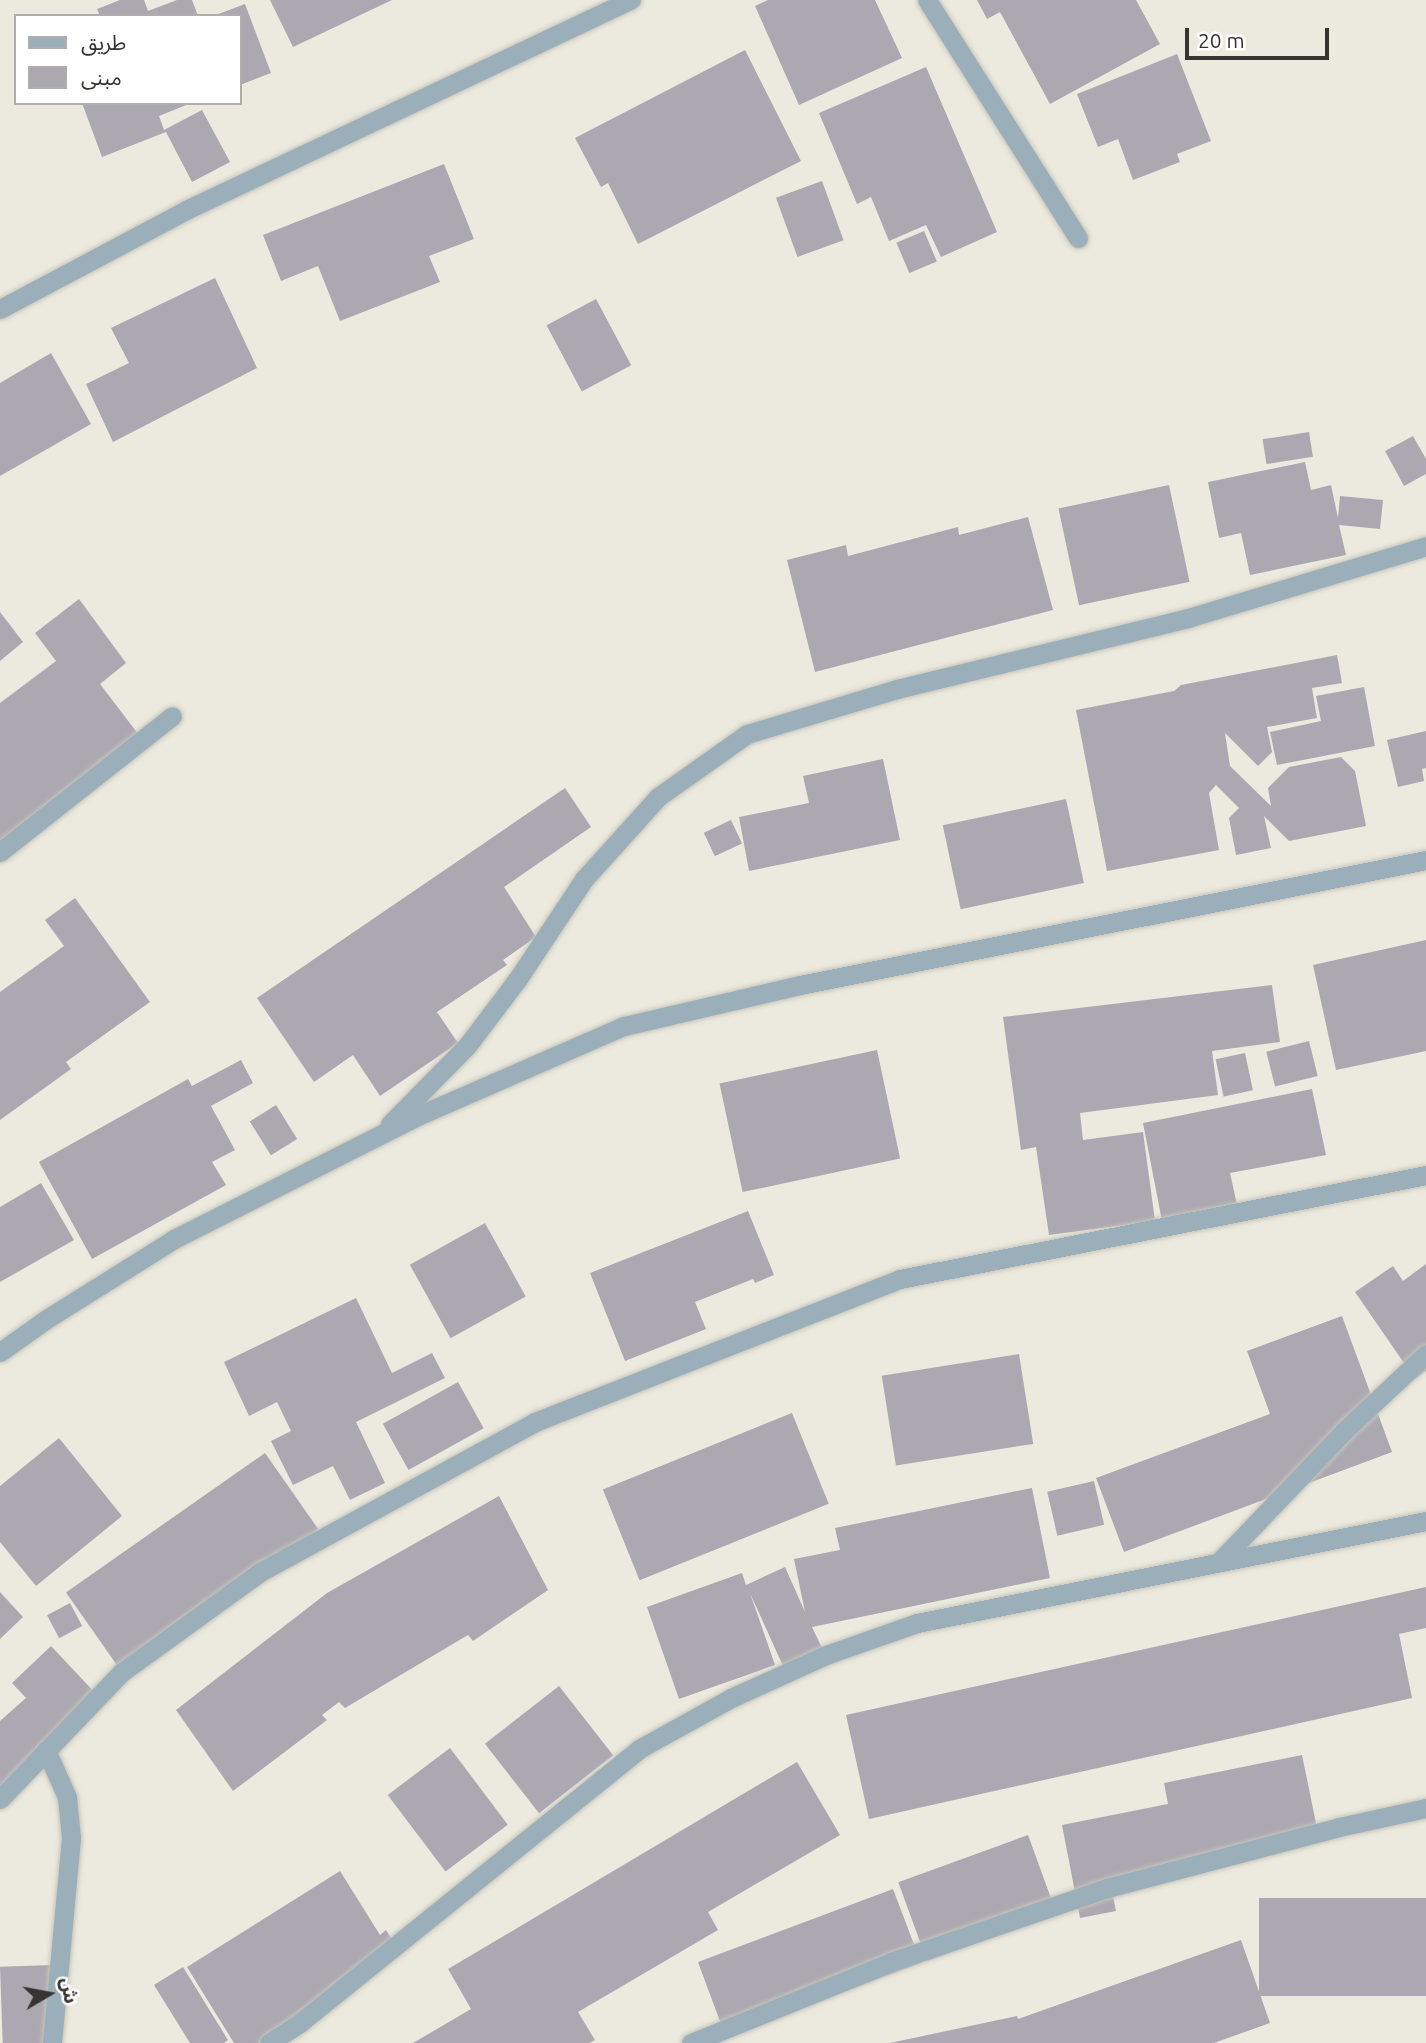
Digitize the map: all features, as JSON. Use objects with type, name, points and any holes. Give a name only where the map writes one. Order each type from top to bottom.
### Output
[{"type":"street","points":[[0,309],[188,209],[631,0]]},
{"type":"street","points":[[927,0],[1078,238]]},
{"type":"street","points":[[377,1137],[467,1046],[517,980],[584,879],[658,797],[747,734],[897,689],[1188,618],[1426,546]]},
{"type":"street","points":[[0,852],[172,716]]},
{"type":"street","points":[[0,1353],[45,1320],[174,1239],[377,1137],[624,1026],[800,985],[1426,860]]},
{"type":"street","points":[[0,1799],[122,1672],[260,1572],[535,1422],[900,1279],[1426,1175]]},
{"type":"street","points":[[1219,1562],[1344,1431],[1426,1354]]},
{"type":"street","points":[[269,2043],[300,2022],[639,1749],[731,1698],[826,1655],[917,1623],[1426,1521]]},
{"type":"street","points":[[46,1750],[67,1797],[71,1838],[52,2043]]},
{"type":"street","points":[[691,2043],[891,1962],[1107,1888],[1339,1827],[1426,1808]]},
{"type":"building","points":[[120,0],[144,0],[148,11],[177,0],[192,0],[197,14],[99,14],[97,9]]},
{"type":"building","points":[[270,0],[392,0],[293,47]]},
{"type":"building","points":[[768,0],[875,0],[902,58],[799,105],[755,6]]},
{"type":"building","points":[[977,0],[1136,0],[1160,44],[1050,104],[1000,12],[987,19]]},
{"type":"building","points":[[245,4],[271,73],[242,84],[242,14],[218,14]]},
{"type":"building","points":[[745,50],[801,161],[638,244],[608,183],[601,187],[575,138]]},
{"type":"building","points":[[1177,54],[1211,141],[1177,154],[1180,162],[1133,180],[1118,139],[1098,147],[1077,94]]},
{"type":"building","points":[[926,67],[997,232],[941,257],[926,225],[889,241],[871,197],[857,204],[819,113]]},
{"type":"building","points":[[83,105],[186,105],[159,116],[164,130],[202,110],[230,162],[192,182],[166,132],[102,157]]},
{"type":"building","points":[[444,164],[474,239],[429,256],[440,282],[340,321],[318,266],[281,281],[263,235]]},
{"type":"building","points":[[822,181],[844,240],[798,257],[776,198]]},
{"type":"building","points":[[924,231],[937,261],[909,273],[896,243]]},
{"type":"building","points":[[215,278],[257,368],[113,442],[86,384],[129,363],[111,328]]},
{"type":"building","points":[[596,299],[631,365],[582,392],[547,325]]},
{"type":"building","points":[[51,353],[91,424],[0,476],[0,383]]},
{"type":"building","points":[[1309,432],[1313,457],[1266,464],[1263,439]]},
{"type":"building","points":[[1413,436],[1426,459],[1426,474],[1404,486],[1385,451]]},
{"type":"building","points":[[1305,462],[1311,490],[1331,485],[1338,518],[1340,496],[1383,500],[1380,529],[1339,525],[1346,555],[1250,575],[1241,533],[1219,538],[1208,482]]},
{"type":"building","points":[[1169,485],[1190,582],[1079,605],[1058,508]]},
{"type":"building","points":[[1028,517],[1053,610],[815,672],[787,560],[846,545],[848,556],[958,527],[959,535]]},
{"type":"building","points":[[79,599],[126,663],[100,684],[145,743],[0,853],[0,703],[56,661],[35,633]]},
{"type":"building","points":[[0,612],[23,642],[0,661]]},
{"type":"building","points":[[1337,655],[1342,683],[1312,688],[1317,718],[1267,727],[1272,752],[1258,766],[1225,733],[1230,766],[1271,806],[1268,788],[1289,767],[1341,757],[1355,771],[1366,826],[1289,841],[1264,816],[1271,848],[1236,855],[1229,818],[1239,808],[1216,785],[1209,793],[1219,850],[1107,871],[1076,710],[1174,691],[1181,685]]},
{"type":"building","points":[[1364,687],[1375,746],[1277,765],[1270,732],[1321,721],[1316,696]]},
{"type":"building","points":[[1426,731],[1426,768],[1422,769],[1424,781],[1398,787],[1387,740]]},
{"type":"building","points":[[883,759],[900,840],[749,871],[739,817],[809,803],[803,776]]},
{"type":"building","points":[[565,788],[591,827],[504,887],[536,937],[503,960],[507,965],[437,1012],[458,1043],[380,1096],[353,1055],[314,1082],[257,998]]},
{"type":"building","points":[[1066,799],[1084,883],[961,909],[943,825]]},
{"type":"building","points":[[731,820],[742,844],[715,856],[704,833]]},
{"type":"building","points":[[75,898],[150,1002],[66,1062],[71,1069],[0,1120],[0,992],[64,946],[45,920]]},
{"type":"building","points":[[1426,940],[1426,1051],[1336,1070],[1313,965]]},
{"type":"building","points":[[1272,985],[1280,1042],[1212,1051],[1218,1095],[1080,1113],[1083,1140],[1143,1132],[1155,1221],[1049,1235],[1036,1147],[1021,1150],[1003,1017]]},
{"type":"building","points":[[1309,1041],[1318,1076],[1275,1087],[1266,1052]]},
{"type":"building","points":[[877,1050],[900,1159],[743,1192],[720,1083]]},
{"type":"building","points":[[1245,1053],[1253,1090],[1224,1096],[1216,1059]]},
{"type":"building","points":[[241,1060],[253,1083],[211,1106],[235,1150],[212,1162],[226,1185],[92,1259],[39,1162],[188,1079],[192,1086]]},
{"type":"building","points":[[1312,1089],[1326,1155],[1230,1173],[1237,1205],[1162,1221],[1143,1123]]},
{"type":"building","points":[[276,1105],[297,1139],[271,1155],[250,1121]]},
{"type":"building","points":[[41,1183],[74,1240],[0,1282],[0,1207]]},
{"type":"building","points":[[748,1211],[774,1275],[755,1283],[753,1279],[695,1302],[706,1329],[625,1361],[590,1273]]},
{"type":"building","points":[[485,1223],[526,1296],[451,1338],[410,1265]]},
{"type":"building","points":[[1426,1264],[1426,1371],[1415,1379],[1355,1292],[1393,1266],[1403,1281]]},
{"type":"building","points":[[356,1298],[392,1373],[432,1353],[445,1378],[356,1422],[385,1483],[350,1500],[333,1466],[293,1485],[271,1441],[291,1431],[277,1402],[249,1416],[224,1362]]},
{"type":"building","points":[[1342,1316],[1392,1452],[1124,1552],[1096,1478],[1270,1414],[1247,1351]]},
{"type":"building","points":[[1019,1354],[1033,1444],[896,1466],[882,1376]]},
{"type":"building","points":[[458,1382],[484,1428],[408,1470],[383,1424]]},
{"type":"building","points":[[792,1413],[829,1504],[640,1580],[603,1489]]},
{"type":"building","points":[[59,1438],[122,1516],[36,1586],[0,1542],[0,1486]]},
{"type":"building","points":[[265,1453],[318,1529],[119,1669],[66,1592]]},
{"type":"building","points":[[1094,1481],[1104,1525],[1057,1536],[1047,1492]]},
{"type":"building","points":[[1032,1488],[1050,1578],[812,1627],[822,1648],[783,1666],[750,1593],[775,1665],[679,1699],[647,1607],[742,1573],[746,1585],[785,1567],[805,1612],[794,1559],[840,1550],[835,1528]]},
{"type":"building","points":[[499,1496],[548,1590],[473,1641],[468,1635],[345,1708],[339,1702],[322,1715],[327,1720],[233,1791],[176,1710],[327,1593]]},
{"type":"building","points":[[1426,1587],[1426,1628],[1399,1634],[1412,1698],[869,1819],[846,1715]]},
{"type":"building","points":[[0,1592],[23,1617],[0,1639]]},
{"type":"building","points":[[70,1603],[82,1626],[59,1638],[47,1615]]},
{"type":"building","points":[[51,1646],[98,1696],[0,1787],[0,1721],[26,1698],[12,1683]]},
{"type":"building","points":[[559,1686],[613,1755],[539,1813],[485,1744]]},
{"type":"building","points":[[450,1748],[508,1825],[445,1872],[388,1795]]},
{"type":"building","points":[[1302,1755],[1318,1833],[1112,1891],[1116,1911],[1080,1918],[1062,1825],[1168,1804],[1164,1783]]},
{"type":"building","points":[[797,1762],[840,1835],[708,1912],[718,1930],[578,2012],[595,2040],[589,2043],[413,2043],[471,2009],[448,1969]]},
{"type":"building","points":[[1028,1835],[1057,1914],[927,1961],[898,1882]]},
{"type":"building","points":[[340,1871],[380,1935],[386,1930],[400,1953],[258,2043],[234,2043],[187,1967]]},
{"type":"building","points":[[893,1889],[921,1963],[830,1997],[721,2024],[698,1962]]},
{"type":"building","points":[[1259,1898],[1426,1898],[1426,1996],[1259,1996]]},
{"type":"building","points":[[1241,1940],[1270,2023],[1214,2043],[890,2043],[1017,2016],[1018,2019]]},
{"type":"building","points":[[53,1965],[56,2043],[3,2043],[0,1967]]},
{"type":"building","points":[[183,1967],[228,2040],[224,2043],[190,2043],[154,1985]]}]
